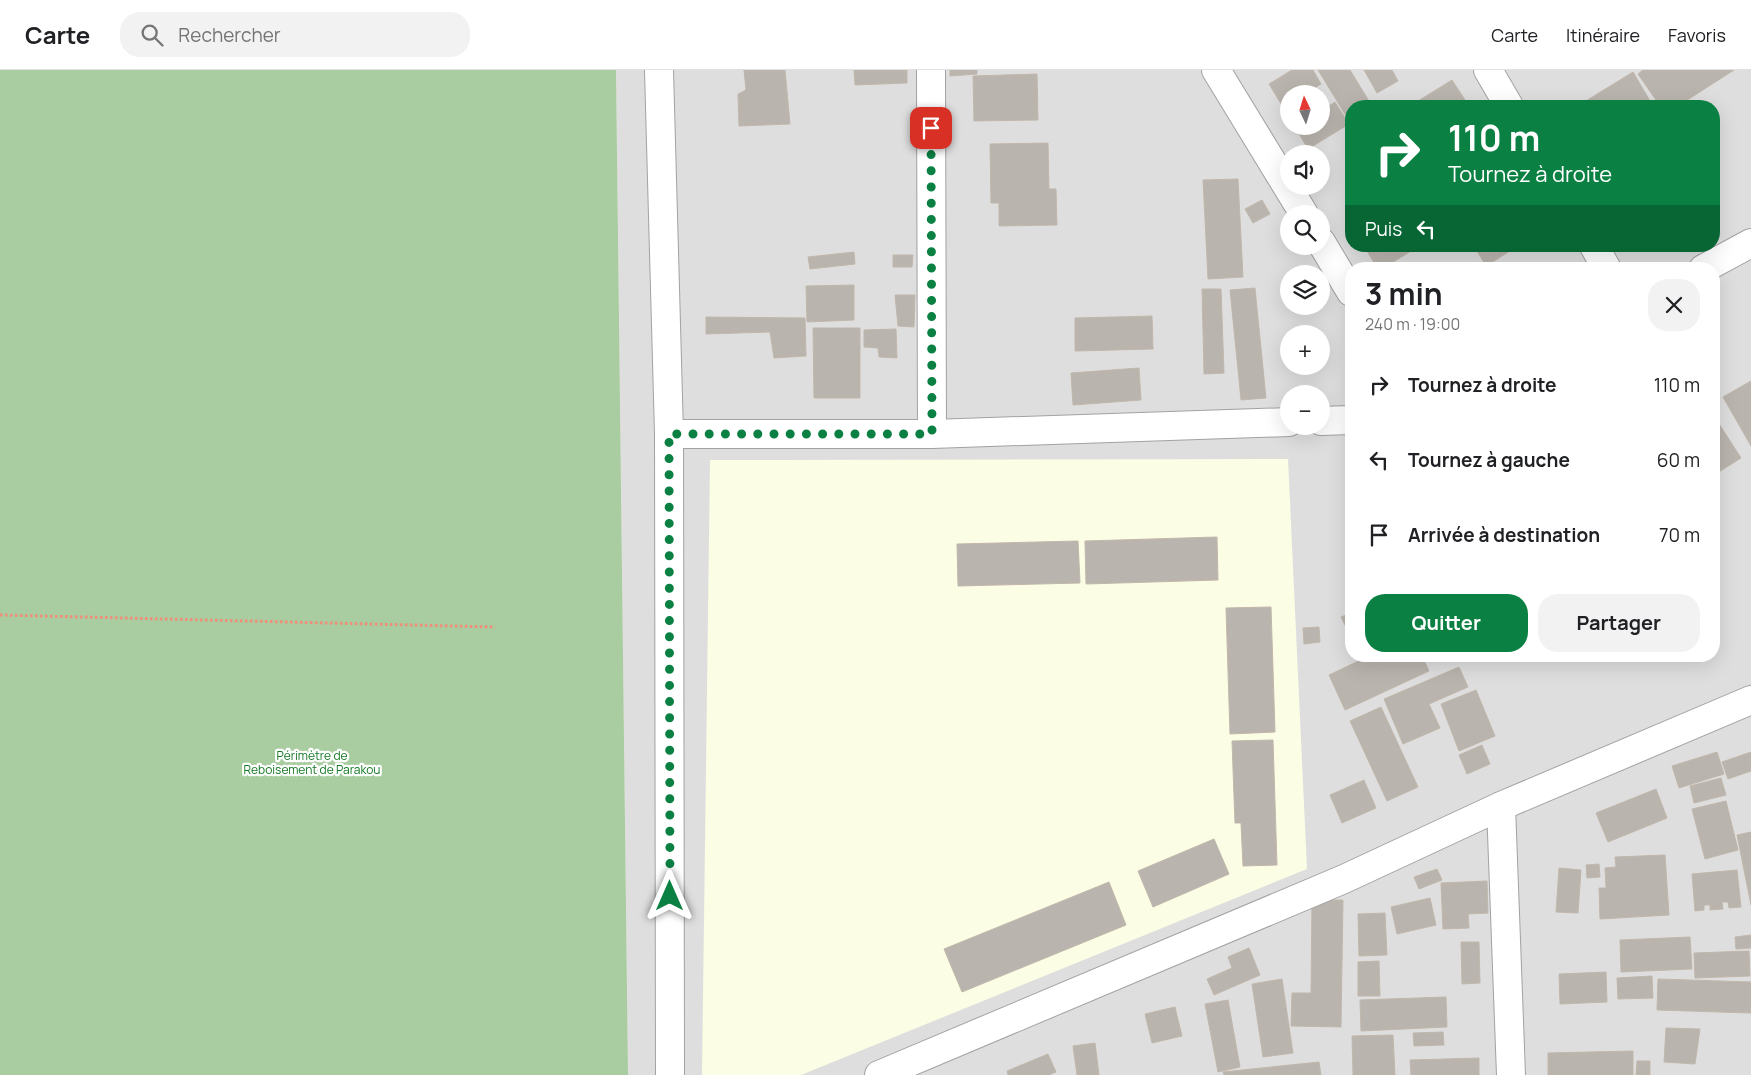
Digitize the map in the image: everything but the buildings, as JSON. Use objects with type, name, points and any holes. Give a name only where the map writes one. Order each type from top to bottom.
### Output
[{"type":"street","points":[[660,70],[669,434],[670,1075]]},
{"type":"street","points":[[931,70],[932,434]]},
{"type":"street","points":[[1216,70],[1298,205]]},
{"type":"street","points":[[1488,70],[1506,100]]},
{"type":"street","points":[[1716,262],[1751,243]]},
{"type":"street","points":[[1329,255],[1345,282]]},
{"type":"street","points":[[1330,421],[1345,420]]},
{"type":"street","points":[[669,434],[932,434],[1280,422]]},
{"type":"street","points":[[879,1075],[1344,879],[1501,806],[1751,700]]},
{"type":"street","points":[[1501,806],[1511,1075]]},
{"type":"path","points":[[0,615],[495,627]]},
{"type":"shaded area","points":[[616,70],[1751,70],[1751,1075],[628,1075]]},
{"type":"shaded area","points":[[1288,459],[1307,869],[801,1075],[702,1075],[710,460]]},
{"type":"green space","name":"Périmètre de Reboisement de Parakou","points":[[0,70],[616,70],[628,1075],[0,1075]]},
{"type":"route","points":[[670,896],[669,434],[932,434],[931,128]]}]
